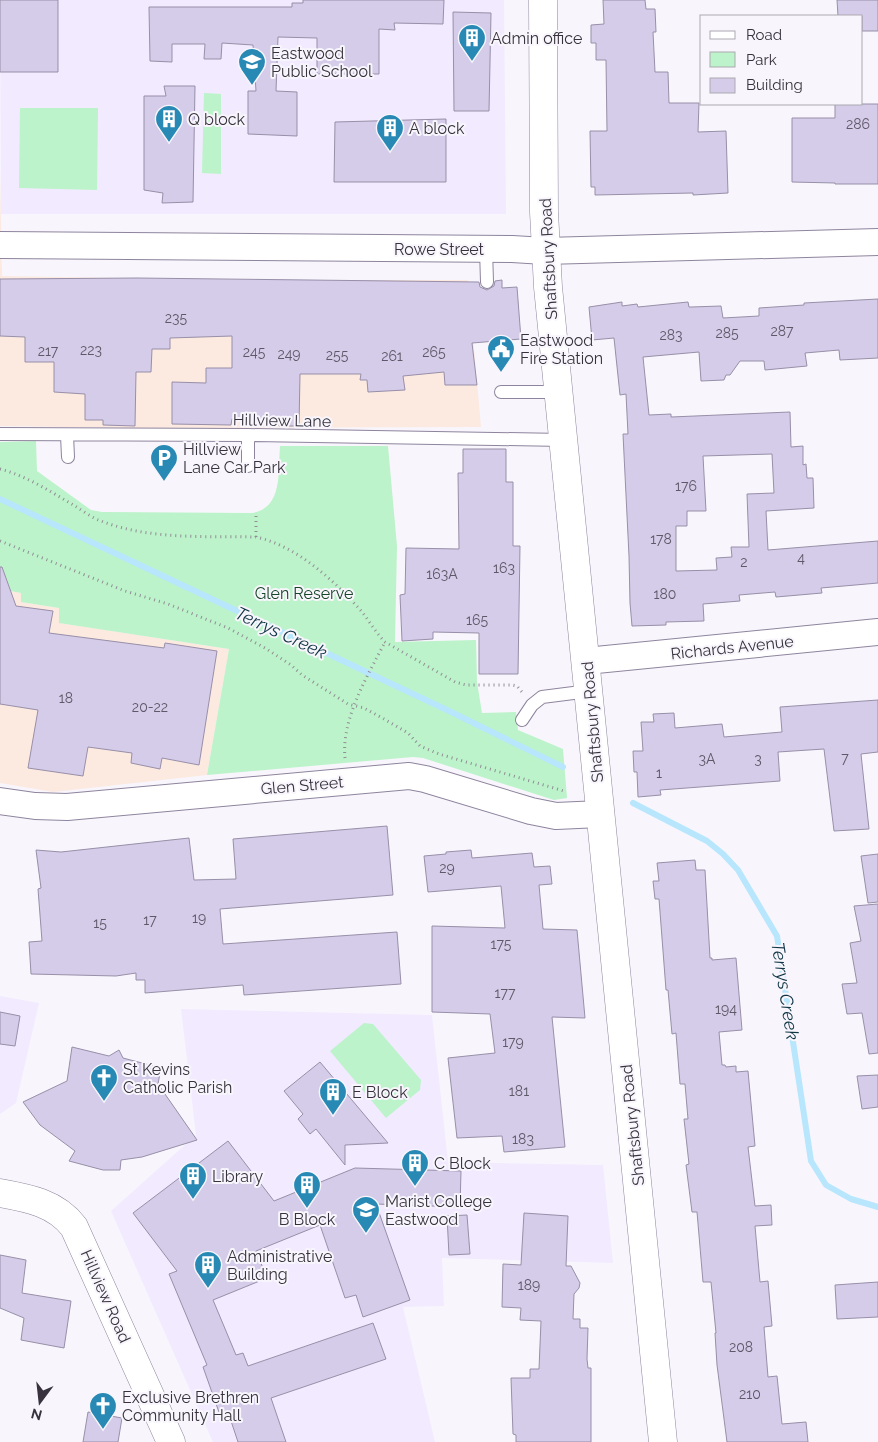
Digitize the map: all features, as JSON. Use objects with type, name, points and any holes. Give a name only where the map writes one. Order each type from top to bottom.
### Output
[{"type":"street","name":"Shaftsbury Road","points":[[543,0],[545,251],[663,1442]]},
{"type":"street","name":"Rowe Street","points":[[0,245],[545,251],[878,242]]},
{"type":"street","name":"Richards Avenue","points":[[586,662],[878,632]]},
{"type":"street","name":"Glen Street","points":[[0,802],[67,807],[408,776],[425,778],[531,811],[556,816],[600,814]]},
{"type":"street","name":"Hillview Road","points":[[0,1193],[18,1196],[49,1206],[67,1218],[74,1227],[171,1442]]},
{"type":"lane","points":[[486,249],[487,282]]},
{"type":"lane","points":[[501,392],[559,392]]},
{"type":"lane","name":"Hillview Lane","points":[[0,434],[248,435],[564,440]]},
{"type":"lane","points":[[68,435],[68,457]]},
{"type":"lane","points":[[248,435],[248,466]]},
{"type":"lane","points":[[522,720],[532,704],[542,697],[589,691]]},
{"type":"path","points":[[0,468],[17,474],[46,489],[99,520],[128,530],[158,534],[256,537],[269,540],[321,571],[362,613],[385,642],[455,682],[466,685],[517,686],[532,704]]},
{"type":"path","points":[[256,512],[256,537]]},
{"type":"path","points":[[0,541],[125,591],[168,604],[228,628],[265,648],[291,665],[302,675],[348,704],[364,708],[408,733],[420,746],[439,754],[567,792]]},
{"type":"path","points":[[348,781],[344,746],[355,706],[364,683],[385,642]]},
{"type":"shaded area","name":"Eastwood Public School","points":[[0,0],[504,0],[506,214],[1,214]]},
{"type":"shaded area","points":[[0,173],[2,276],[231,280],[468,280],[481,427],[135,428],[0,426]]},
{"type":"shaded area","points":[[0,589],[21,593],[21,602],[59,608],[60,623],[229,649],[207,775],[53,792],[0,783]]},
{"type":"shaded area","points":[[0,996],[39,1003],[16,1103],[0,1114]]},
{"type":"shaded area","name":"Marist College Eastwood","points":[[181,1009],[432,1015],[448,1162],[603,1165],[613,1263],[442,1258],[444,1306],[403,1307],[435,1442],[213,1442],[111,1211],[196,1135]]},
{"type":"green space","points":[[204,93],[221,94],[221,174],[202,173]]},
{"type":"green space","points":[[20,108],[98,108],[97,190],[19,188]]},
{"type":"green space","name":"Glen Reserve","points":[[36,441],[37,471],[91,510],[102,512],[252,513],[262,510],[274,496],[277,487],[280,446],[388,446],[397,546],[395,642],[476,640],[477,682],[482,713],[516,712],[518,730],[563,749],[567,798],[554,800],[423,758],[413,757],[207,775],[229,649],[59,623],[59,608],[21,602],[21,593],[0,589],[0,442]]},
{"type":"green space","points":[[364,1023],[373,1024],[421,1080],[420,1090],[386,1118],[330,1051]]},
{"type":"building","points":[[0,0],[58,0],[58,72],[0,72]]},
{"type":"building","points":[[303,0],[444,0],[443,24],[394,23],[395,30],[379,29],[379,74],[317,74],[317,38],[278,37],[276,91],[297,92],[297,136],[248,134],[248,91],[256,91],[253,45],[222,43],[221,59],[204,59],[205,44],[172,44],[172,62],[150,61],[149,7],[292,7],[292,3],[303,3]]},
{"type":"building","points":[[603,0],[645,0],[646,9],[655,9],[656,32],[653,32],[655,72],[668,72],[669,103],[699,103],[698,132],[726,131],[728,193],[595,195],[595,187],[591,187],[590,131],[607,131],[606,60],[596,60],[596,43],[591,43],[591,25],[604,24]]},
{"type":"building","points":[[837,0],[878,0],[878,31],[863,31],[863,15],[838,15]]},
{"type":"building","name":"Admin office","points":[[453,12],[491,13],[489,111],[454,111]]},
{"type":"building","name":"Q block","points":[[164,86],[195,86],[193,202],[162,203],[163,193],[144,190],[144,96],[166,96]]},
{"type":"building","points":[[878,104],[878,184],[792,182],[792,118],[835,118],[835,105]]},
{"type":"building","name":"A block","points":[[446,119],[446,182],[334,182],[335,122]]},
{"type":"building","points":[[137,278],[479,282],[480,287],[487,290],[494,286],[495,281],[502,280],[502,288],[517,287],[521,339],[472,343],[477,385],[445,385],[444,372],[403,376],[405,390],[368,392],[367,380],[360,380],[361,374],[300,374],[299,426],[279,426],[279,420],[232,419],[231,425],[172,424],[172,382],[206,383],[206,368],[232,368],[232,336],[170,338],[170,349],[152,349],[151,372],[136,372],[135,426],[103,425],[103,420],[85,420],[85,394],[54,392],[54,362],[25,362],[25,337],[0,336],[0,279]]},
{"type":"building","points":[[878,299],[878,358],[840,360],[839,350],[805,353],[807,366],[765,370],[764,361],[740,361],[730,375],[726,375],[724,380],[701,381],[699,352],[643,357],[649,415],[671,414],[671,417],[790,412],[791,447],[803,446],[803,465],[806,464],[807,478],[813,478],[814,508],[766,511],[768,550],[878,541],[878,583],[821,588],[822,593],[776,597],[775,592],[739,595],[740,601],[703,604],[704,621],[666,622],[666,625],[632,626],[623,434],[628,434],[626,394],[620,395],[614,338],[592,340],[589,307],[622,302],[622,306],[637,304],[638,307],[688,302],[689,307],[721,306],[723,318],[759,316],[759,308],[804,305],[804,303]],"holes":[[[772,454],[774,493],[747,494],[749,547],[731,547],[732,557],[716,558],[717,570],[676,571],[676,526],[687,526],[687,511],[706,511],[703,456]]]},
{"type":"building","points":[[463,449],[506,449],[506,482],[513,482],[513,546],[520,546],[518,674],[479,674],[479,633],[433,632],[433,639],[402,641],[400,595],[405,594],[406,548],[459,549],[458,473],[463,473]]},
{"type":"building","points":[[0,567],[2,567],[16,606],[53,611],[49,633],[164,648],[165,643],[217,651],[199,765],[162,758],[160,769],[131,763],[132,753],[88,747],[83,776],[28,768],[38,710],[0,704]]},
{"type":"building","points":[[878,700],[878,752],[861,754],[869,829],[834,831],[824,749],[778,752],[780,781],[660,790],[661,795],[638,797],[637,772],[634,772],[633,751],[643,751],[641,722],[654,722],[653,714],[674,713],[675,728],[722,724],[724,737],[782,732],[780,707]]},
{"type":"building","points":[[387,826],[393,895],[220,909],[223,944],[397,932],[401,984],[244,995],[243,985],[145,993],[145,980],[136,980],[136,973],[116,976],[31,974],[29,942],[42,941],[38,889],[41,888],[36,850],[61,852],[189,838],[194,880],[236,879],[233,839]]},
{"type":"building","points":[[471,850],[472,858],[532,853],[534,867],[550,866],[552,884],[539,885],[543,929],[577,930],[585,1018],[552,1017],[565,1147],[504,1152],[502,1136],[457,1138],[448,1058],[495,1053],[490,1014],[432,1012],[432,926],[505,928],[501,886],[428,892],[424,856]]},
{"type":"building","points":[[878,854],[878,902],[868,903],[861,856]]},
{"type":"building","points":[[695,860],[696,870],[705,870],[710,958],[712,960],[736,958],[742,1030],[719,1032],[722,1065],[726,1067],[736,1066],[736,1072],[748,1071],[755,1146],[748,1147],[755,1206],[771,1205],[772,1225],[755,1226],[760,1282],[768,1281],[772,1326],[764,1327],[768,1377],[777,1376],[782,1424],[806,1422],[808,1442],[727,1442],[717,1365],[711,1282],[703,1282],[697,1212],[692,1212],[686,1165],[689,1164],[684,1119],[688,1119],[685,1084],[680,1084],[676,1033],[672,1034],[668,990],[666,990],[659,899],[655,899],[653,881],[659,881],[657,863]]},
{"type":"building","points":[[878,904],[878,1053],[869,1054],[862,1013],[847,1014],[842,984],[857,983],[850,943],[861,941],[854,906]]},
{"type":"building","points":[[0,1012],[20,1016],[15,1046],[0,1044]]},
{"type":"building","points":[[72,1047],[109,1056],[119,1050],[123,1058],[161,1068],[158,1084],[197,1140],[142,1157],[121,1160],[120,1170],[103,1170],[69,1161],[75,1151],[40,1125],[23,1102],[67,1081]]},
{"type":"building","name":"E Block","points":[[320,1062],[388,1143],[345,1145],[345,1165],[316,1129],[310,1134],[298,1119],[303,1114],[284,1091]]},
{"type":"building","points":[[878,1075],[878,1107],[862,1109],[857,1076]]},
{"type":"building","points":[[228,1141],[274,1201],[355,1168],[461,1171],[460,1207],[376,1204],[410,1300],[363,1317],[356,1295],[345,1298],[320,1225],[256,1251],[267,1278],[213,1300],[236,1355],[243,1353],[248,1366],[373,1323],[386,1359],[271,1398],[286,1442],[238,1442],[228,1412],[220,1415],[203,1367],[207,1365],[169,1274],[177,1271],[133,1213]]},
{"type":"building","points":[[524,1213],[568,1216],[566,1266],[571,1266],[580,1283],[579,1288],[574,1294],[573,1319],[580,1319],[580,1328],[588,1328],[587,1359],[588,1368],[591,1368],[591,1442],[516,1442],[516,1435],[513,1434],[511,1378],[530,1378],[530,1369],[539,1369],[541,1321],[520,1320],[521,1308],[502,1307],[503,1264],[521,1265]]},
{"type":"building","points":[[467,1215],[470,1254],[449,1255],[447,1216]]},
{"type":"building","points":[[0,1255],[26,1260],[22,1293],[71,1301],[64,1348],[21,1340],[24,1318],[0,1308]]},
{"type":"building","points":[[878,1282],[878,1317],[837,1319],[835,1285]]},
{"type":"building","name":"Exclusive Brethren Community Hall","points":[[88,1412],[122,1418],[118,1442],[83,1442]]},
{"type":"waterway","name":"Terrys Creek","points":[[0,499],[447,710],[563,767]]},
{"type":"waterway","name":"Terrys Creek","points":[[633,803],[707,841],[738,870],[777,936],[811,1161],[826,1185],[851,1199],[878,1207]]},
{"type":"place","name":"Admin office","points":[[472,62]]},
{"type":"place","name":"Eastwood Public School","points":[[252,86]]},
{"type":"place","name":"Q block","points":[[169,143]]},
{"type":"place","name":"A block","points":[[390,152]]},
{"type":"place","name":"Eastwood Fire Station","points":[[501,373]]},
{"type":"place","name":"Hillview Lane Car Park","points":[[164,482]]},
{"type":"place","name":"St Kevins Catholic Parish","points":[[104,1102]]},
{"type":"place","name":"E Block","points":[[333,1116]]},
{"type":"place","name":"C Block","points":[[415,1187]]},
{"type":"place","name":"Library","points":[[193,1200]]},
{"type":"place","name":"B Block","points":[[307,1209]]},
{"type":"place","name":"Marist College Eastwood","points":[[366,1234]]},
{"type":"place","name":"Administrative Building","points":[[208,1289]]},
{"type":"place","name":"Exclusive Brethren Community Hall","points":[[103,1430]]}]
